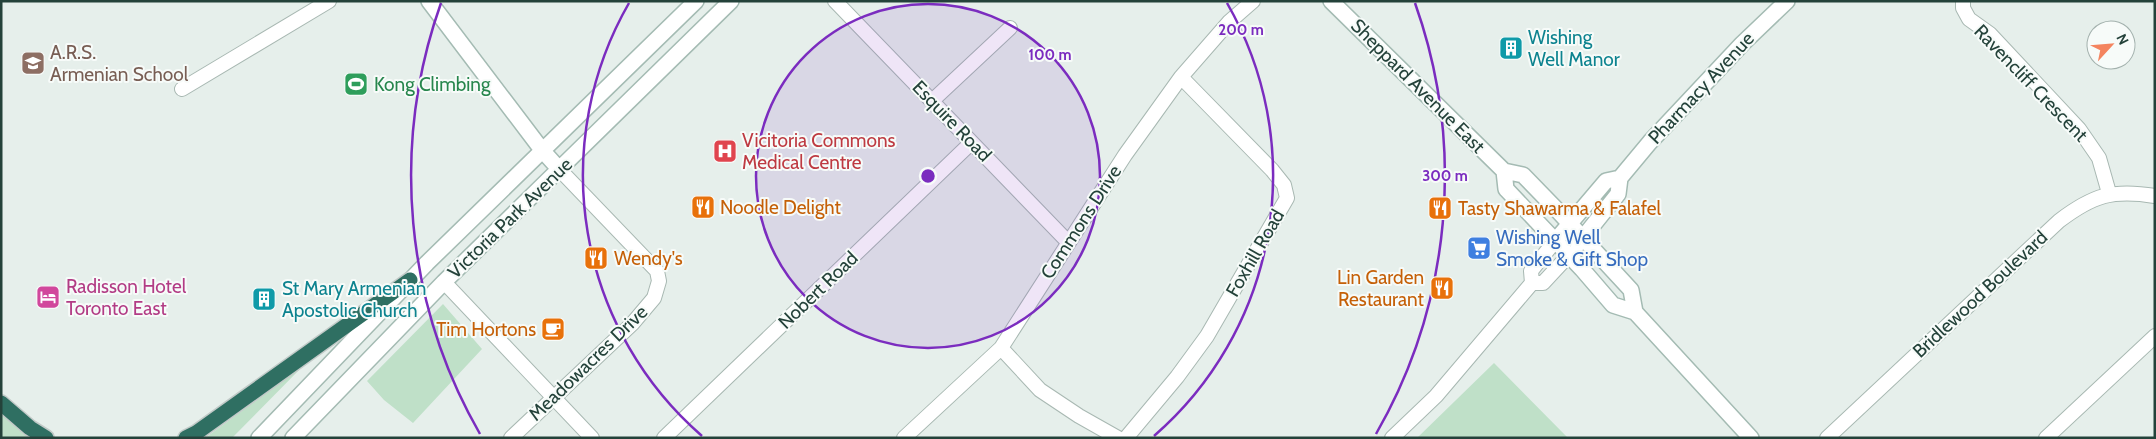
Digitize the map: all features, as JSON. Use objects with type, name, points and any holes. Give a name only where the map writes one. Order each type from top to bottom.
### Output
[{"type":"highway","points":[[186,438],[196,433],[410,280]]},
{"type":"highway","points":[[1,403],[30,428],[46,438]]},
{"type":"main road","name":"Meadowacres Drive","points":[[429,1],[542,150],[560,170]]},
{"type":"main road","name":"Victoria Park Avenue","points":[[259,438],[410,280],[696,1]]},
{"type":"main road","name":"Victoria Park Avenue","points":[[293,438],[444,282],[731,1]]},
{"type":"main road","name":"Sheppard Avenue East","points":[[1332,1],[1504,171],[1523,175],[1631,290],[1635,312]]},
{"type":"main road","name":"Pharmacy Avenue","points":[[1569,255],[1618,194],[1620,178],[1650,142],[1742,44],[1787,1]]},
{"type":"main road","name":"Sheppard Avenue East","points":[[1504,171],[1506,190],[1569,255],[1613,305],[1635,312],[1751,438]]},
{"type":"main road","name":"Pharmacy Avenue","points":[[1554,241],[1606,182],[1620,178]]},
{"type":"street","points":[[182,90],[329,1]]},
{"type":"street","name":"Esquire Road","points":[[835,1],[933,100],[971,143],[1068,242]]},
{"type":"street","name":"Commons Drive","points":[[904,438],[1001,348],[1125,155],[1181,77],[1230,22],[1252,1]]},
{"type":"street","name":"Ravencliff Crescent","points":[[1963,1],[1962,8],[1969,19],[1990,34],[2079,129],[2099,158],[2109,194]]},
{"type":"street","points":[[933,100],[1010,28]]},
{"type":"street","name":"Foxhill Road","points":[[1126,438],[1177,377],[1207,336],[1287,198],[1284,185],[1272,170],[1181,77]]},
{"type":"street","name":"Nobert Road","points":[[664,438],[971,143]]},
{"type":"street","name":"Meadowacres Drive","points":[[511,438],[632,324],[654,298],[659,281],[657,271],[560,170]]},
{"type":"street","name":"Bridlewood Boulevard","points":[[1827,438],[2059,220],[2091,200],[2109,194],[2155,196]]},
{"type":"street","name":"Pharmacy Avenue","points":[[1392,438],[1436,396],[1532,283],[1531,270],[1554,241]]},
{"type":"street","name":"Pharmacy Avenue","points":[[1532,283],[1544,283],[1569,255]]},
{"type":"street","points":[[444,282],[592,438]]},
{"type":"street","points":[[2046,438],[2155,336]]},
{"type":"street","points":[[1001,348],[1040,390],[1079,416],[1118,438]]},
{"type":"green space","points":[[443,304],[482,349],[413,423],[384,400],[367,381]]},
{"type":"green space","points":[[1494,363],[1568,438],[1417,438]]},
{"type":"green space","points":[[302,367],[232,438],[205,438]]},
{"type":"green space","points":[[1,411],[19,430],[33,438],[1,438]]},
{"type":"place","name":"Wishing Well Manor","points":[[1511,48]]},
{"type":"place","name":"A.R.S. Armenian School","points":[[33,63]]},
{"type":"place","name":"Kong Climbing","points":[[356,84]]},
{"type":"place","name":"Vicitoria Commons Medical Centre","points":[[725,151]]},
{"type":"place","name":"Noodle Delight","points":[[703,207]]},
{"type":"place","name":"Tasty Shawarma & Falafel","points":[[1440,208]]},
{"type":"place","name":"Wishing Well Smoke & Gift Shop","points":[[1479,248]]},
{"type":"place","name":"Wendy's","points":[[596,258]]},
{"type":"place","name":"Lin Garden Restaurant","points":[[1442,288]]},
{"type":"place","name":"Radisson Hotel Toronto East","points":[[48,297]]},
{"type":"place","name":"St Mary Armenian Apostolic Church","points":[[264,299]]},
{"type":"place","name":"Tim Hortons","points":[[553,329]]}]
